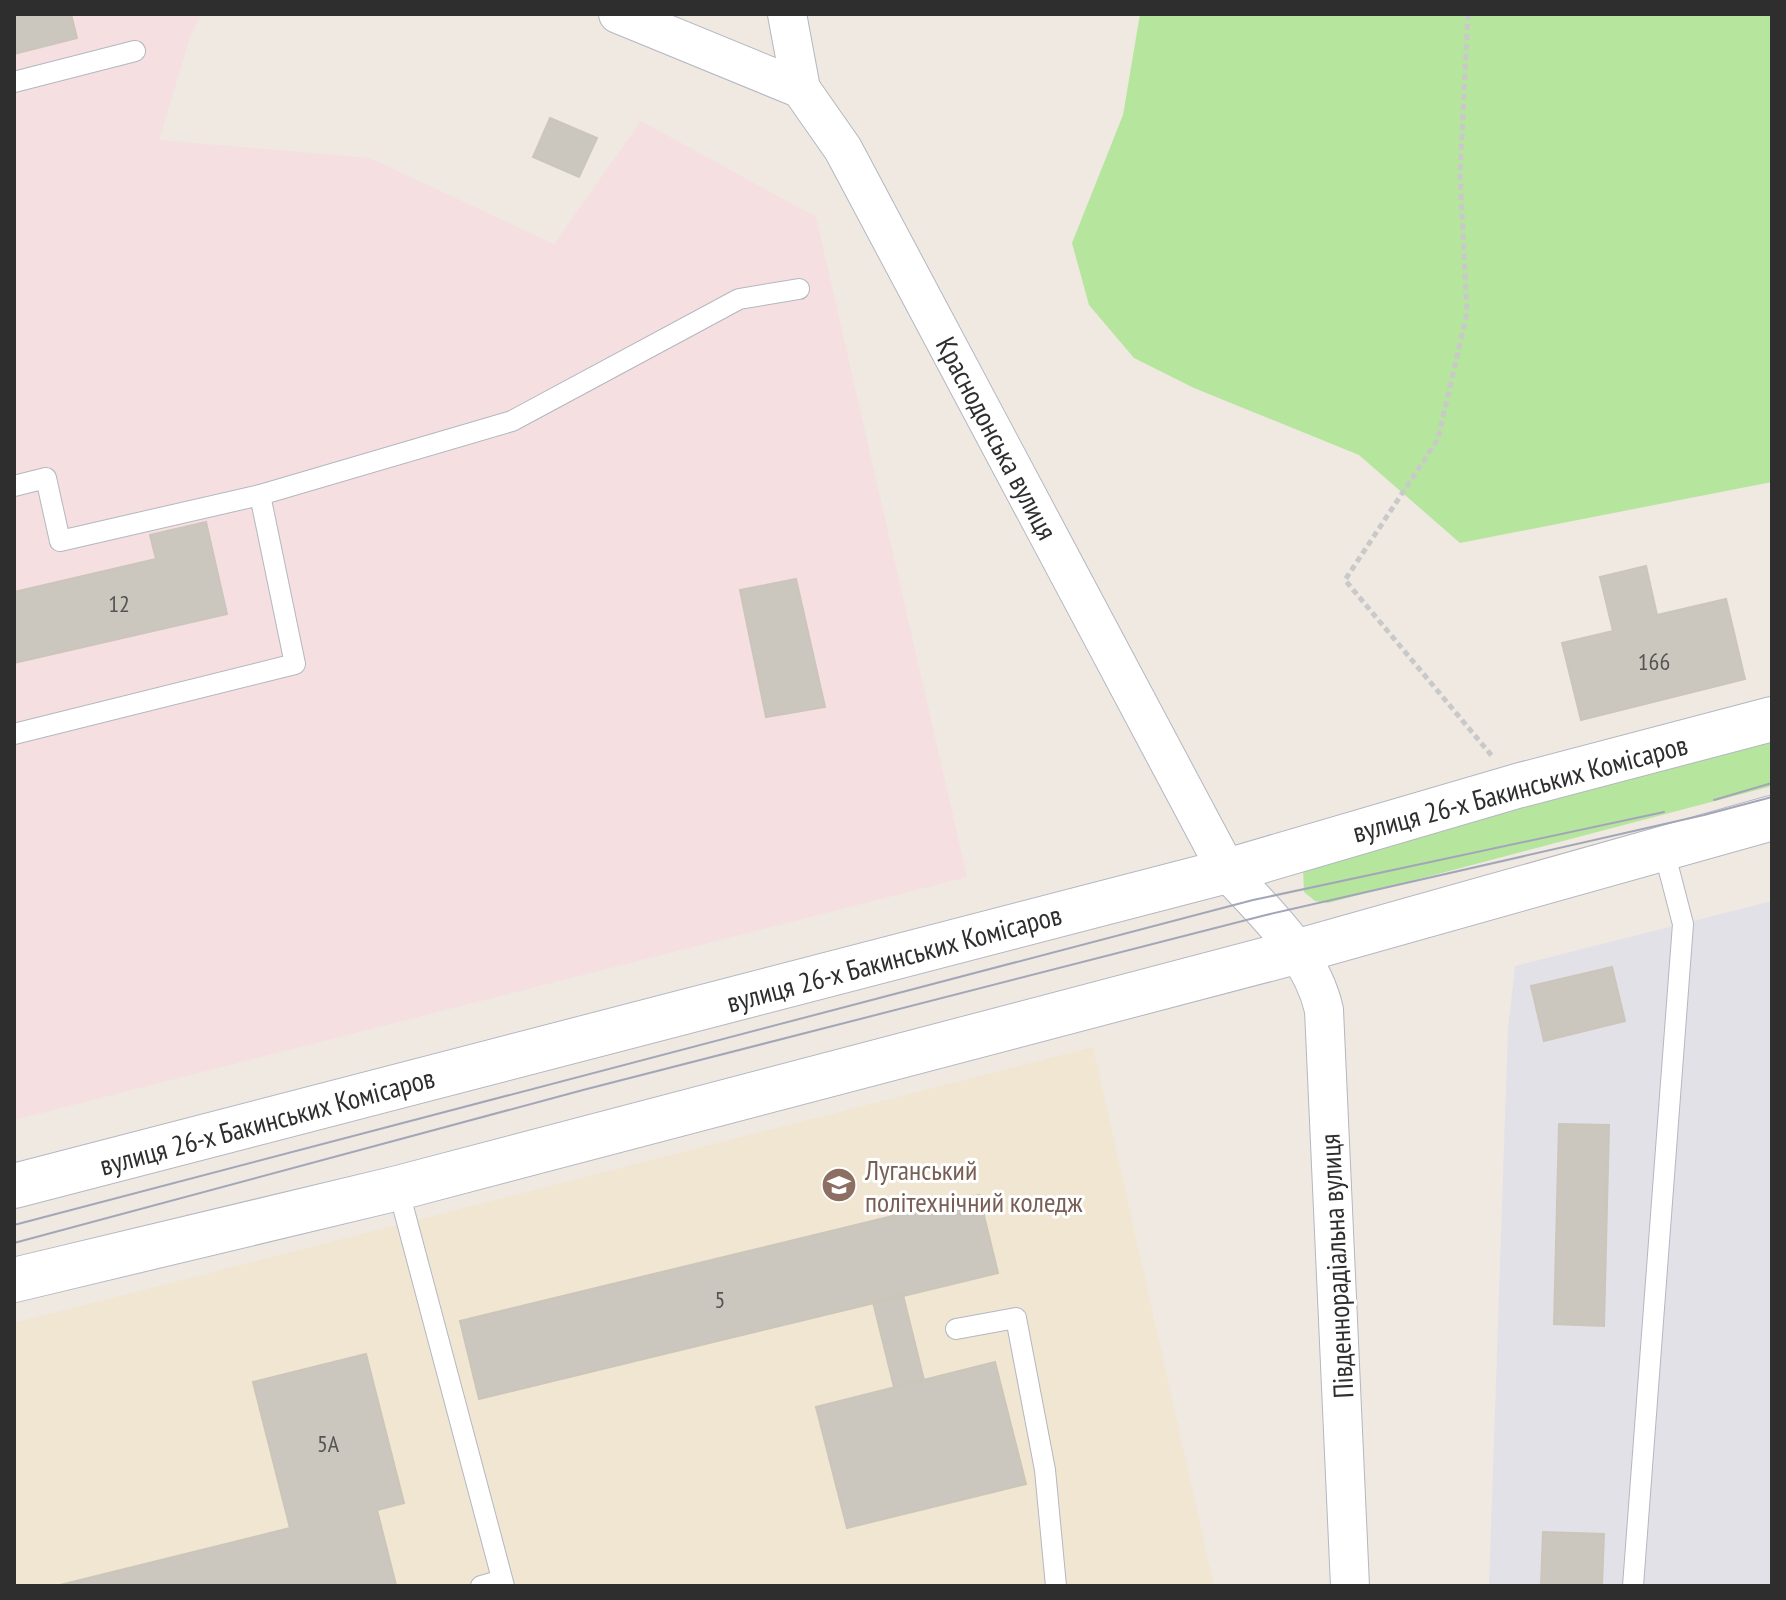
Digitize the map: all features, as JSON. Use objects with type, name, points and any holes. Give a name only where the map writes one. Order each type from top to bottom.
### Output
[{"type":"street","points":[[618,14],[801,89]]},
{"type":"street","points":[[787,14],[801,89]]},
{"type":"street","name":"Краснодонська вулиця","points":[[801,89],[843,149],[1227,871],[1299,951]]},
{"type":"street","name":"вулиця 26-х Бакинських Комісаров","points":[[14,1186],[1227,871],[1517,786],[1772,719]]},
{"type":"street","points":[[14,1280],[398,1188],[1299,951],[1772,818]]},
{"type":"street","name":"Південнорадіальна вулиця","points":[[1299,951],[1320,992],[1324,1010],[1350,1586]]},
{"type":"lane","points":[[14,82],[135,51]]},
{"type":"lane","points":[[14,486],[46,478],[60,541],[260,495],[512,421],[739,299],[799,289]]},
{"type":"lane","points":[[14,734],[295,664],[260,495]]},
{"type":"lane","points":[[1633,1586],[1683,924],[1663,847]]},
{"type":"lane","points":[[398,1188],[503,1583],[481,1586]]},
{"type":"lane","points":[[956,1329],[1016,1318],[1045,1470],[1056,1586]]},
{"type":"path","points":[[1468,14],[1460,174],[1467,313],[1438,439],[1345,580],[1517,786]]},
{"type":"shaded area","points":[[14,14],[202,14],[191,34],[159,140],[370,158],[554,244],[641,121],[816,217],[967,877],[14,1120]]},
{"type":"shaded area","points":[[1772,901],[1772,1586],[1489,1586],[1508,1029],[1515,966]]},
{"type":"shaded area","name":"Луганський політехнічний коледж","points":[[1093,1047],[1214,1586],[14,1586],[14,1323]]},
{"type":"green space","points":[[1140,14],[1772,14],[1772,482],[1460,543],[1359,455],[1194,388],[1134,358],[1089,305],[1072,243],[1123,115]]},
{"type":"green space","points":[[1772,734],[1772,786],[1328,903],[1315,901],[1304,892],[1303,867]]},
{"type":"building","points":[[14,14],[71,14],[77,38],[14,54]]},
{"type":"building","points":[[550,118],[597,138],[579,177],[533,157]]},
{"type":"building","points":[[206,522],[227,614],[14,663],[14,592],[156,559],[150,535]]},
{"type":"building","points":[[1646,566],[1657,615],[1726,599],[1745,679],[1581,720],[1562,643],[1613,631],[1600,577]]},
{"type":"building","points":[[796,579],[825,707],[766,717],[740,590]]},
{"type":"building","points":[[1612,967],[1625,1021],[1544,1041],[1531,986]]},
{"type":"building","points":[[1559,1124],[1609,1125],[1604,1326],[1554,1324]]},
{"type":"building","points":[[979,1195],[998,1273],[479,1399],[460,1321]]},
{"type":"building","points":[[903,1295],[924,1380],[894,1387],[873,1302]]},
{"type":"building","points":[[366,1354],[404,1503],[377,1510],[396,1585],[56,1586],[290,1528],[253,1382]]},
{"type":"building","points":[[995,1362],[1026,1484],[847,1528],[816,1407]]},
{"type":"building","points":[[1543,1532],[1604,1534],[1602,1586],[1541,1586]]},
{"type":"tram line","points":[[1714,800],[1772,783]]},
{"type":"tram line","points":[[14,1243],[583,1090],[1266,915],[1772,797]]},
{"type":"tram line","points":[[14,1225],[1253,900],[1664,812]]},
{"type":"place","name":"Луганський політехнічний коледж","points":[[839,1185]]}]
